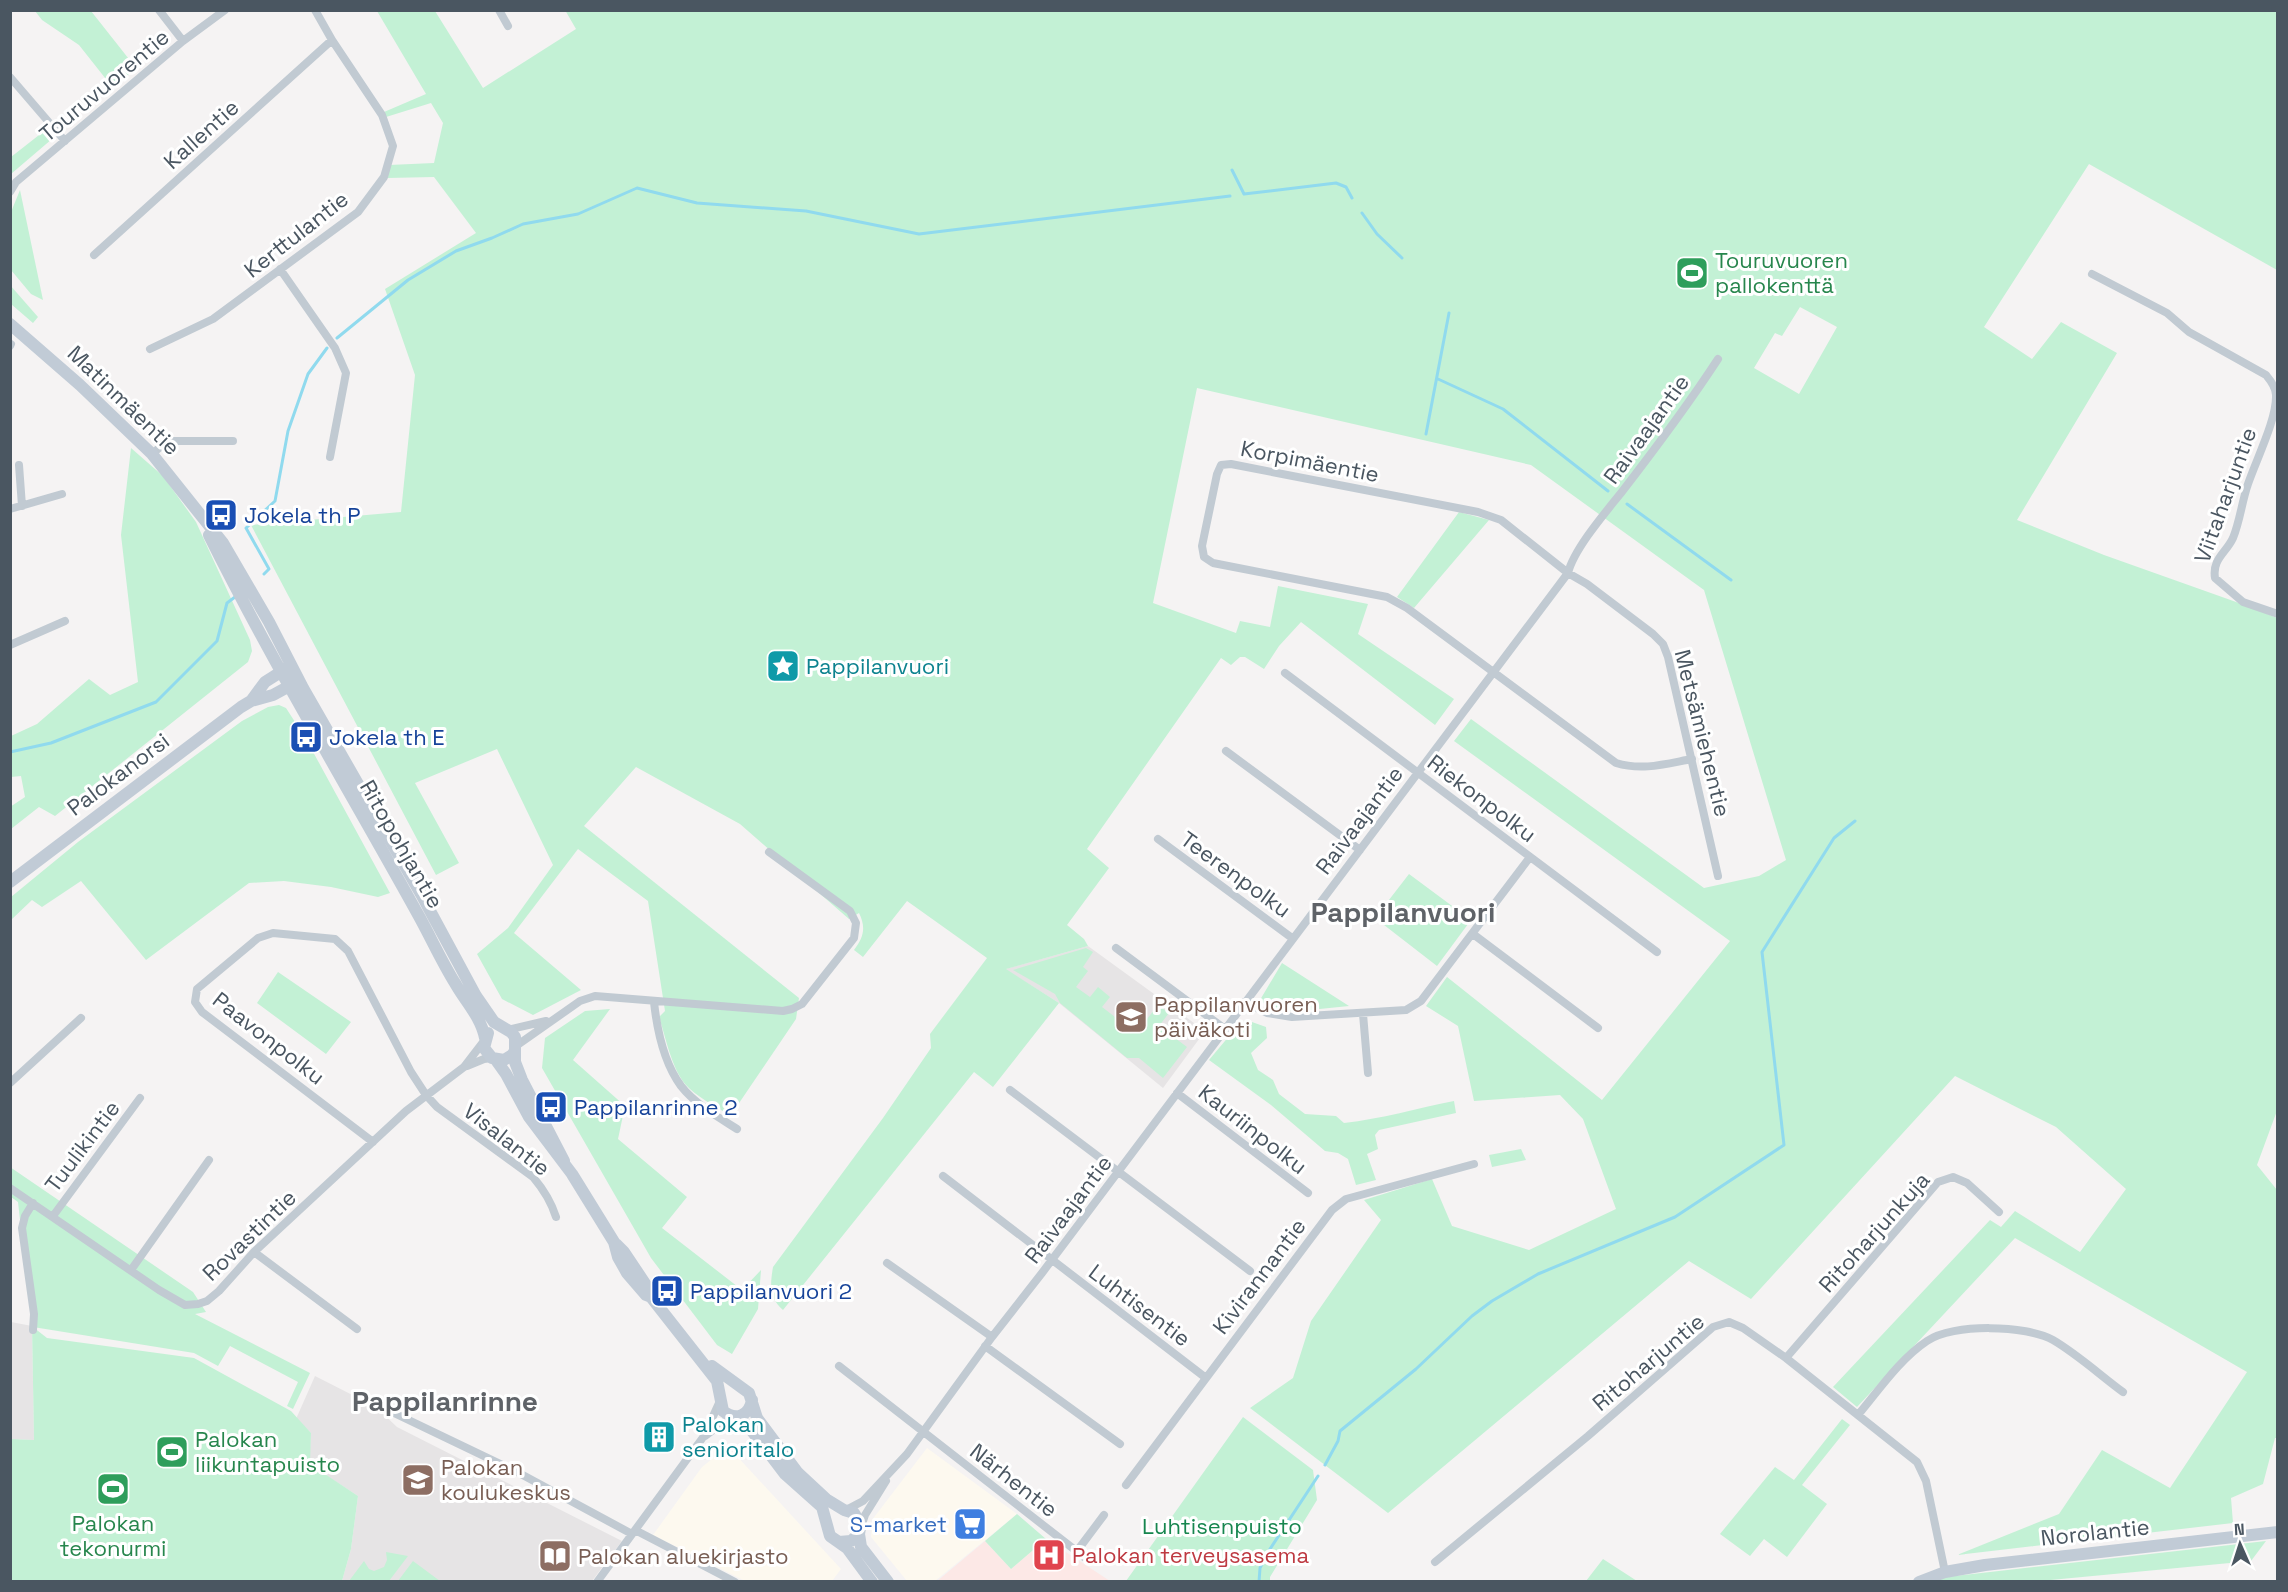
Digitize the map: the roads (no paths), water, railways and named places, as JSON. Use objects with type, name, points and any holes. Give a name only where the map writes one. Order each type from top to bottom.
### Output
[{"type":"main road","name":"Matinmäentie","points":[[10,324],[80,385],[152,454],[200,514],[234,584],[286,669]]},
{"type":"main road","name":"Ritopohjantie","points":[[286,669],[421,894],[476,996],[490,1017],[505,1029]]},
{"type":"main road","name":"Palokanorsi","points":[[10,882],[251,700],[265,682],[286,669]]},
{"type":"main road","name":"Ritopohjantie","points":[[294,683],[455,984],[480,1021],[485,1040]]},
{"type":"main road","name":"Palokanorsi","points":[[251,700],[268,698],[294,683]]},
{"type":"main road","points":[[564,1161],[529,1117],[506,1074],[485,1051],[485,1040],[492,1030],[505,1029],[515,1037],[515,1062],[522,1080],[564,1161],[614,1242],[618,1257],[627,1273],[646,1295],[651,1297],[717,1382],[723,1411],[749,1427],[785,1474],[822,1507],[830,1536],[847,1548],[872,1581]]},
{"type":"main road","points":[[494,1059],[508,1058],[515,1048]]},
{"type":"main road","points":[[699,1357],[746,1389],[761,1425],[798,1473],[814,1489],[845,1510],[854,1513],[860,1523],[861,1547],[888,1581]]},
{"type":"main road","points":[[721,1398],[730,1386],[739,1386]]},
{"type":"main road","points":[[734,1417],[748,1412],[752,1400]]},
{"type":"main road","points":[[827,1526],[833,1514],[845,1510]]},
{"type":"main road","points":[[839,1542],[851,1541],[860,1531]]},
{"type":"main road","name":"Norolantie","points":[[1919,1581],[1945,1572],[1984,1565],[2277,1532]]},
{"type":"street","points":[[159,10],[183,41]]},
{"type":"street","name":"Touruvuorentie","points":[[10,192],[16,182],[183,41],[225,10]]},
{"type":"street","name":"Kerttulantie","points":[[150,349],[213,319],[358,212],[384,177],[393,146],[382,115],[332,40],[315,10]]},
{"type":"street","points":[[499,10],[508,26]]},
{"type":"street","name":"Kallentie","points":[[94,255],[332,40]]},
{"type":"street","points":[[10,77],[14,88],[65,141]]},
{"type":"street","points":[[280,269],[335,348],[346,373],[330,457]]},
{"type":"street","name":"Viitaharjuntie","points":[[2092,274],[2167,314],[2189,332],[2266,375],[2273,384],[2276,394],[2269,426],[2247,485],[2233,538],[2217,559],[2214,569],[2215,578],[2242,602],[2277,614]]},
{"type":"street","name":"Raivaajantie","points":[[845,1510],[862,1502],[892,1471],[922,1433],[1568,573],[1570,564],[1597,524],[1688,405],[1718,359]]},
{"type":"street","points":[[152,454],[165,444],[174,441],[233,441]]},
{"type":"street","name":"Korpimäentie","points":[[1494,672],[1407,608],[1388,597],[1213,563],[1204,557],[1202,546],[1217,474],[1221,465],[1231,464],[1478,512],[1501,520],[1568,573]]},
{"type":"street","points":[[19,465],[22,506]]},
{"type":"street","points":[[10,509],[62,494]]},
{"type":"street","name":"Metsämiehentie","points":[[1568,573],[1587,584],[1663,644],[1668,657],[1718,876]]},
{"type":"street","points":[[10,645],[65,621]]},
{"type":"street","points":[[1494,672],[1616,763],[1632,768],[1647,768],[1692,759]]},
{"type":"street","name":"Riekonpolku","points":[[1285,673],[1657,952]]},
{"type":"street","points":[[1226,751],[1360,849]]},
{"type":"street","name":"Teerenpolku","points":[[1158,839],[1292,938]]},
{"type":"street","points":[[515,1048],[550,1020],[580,1001],[595,996],[783,1011],[792,1010],[807,999],[854,938],[856,923],[850,911],[769,852]]},
{"type":"street","points":[[1245,1002],[1267,1013],[1292,1017],[1406,1010],[1421,1001],[1530,857]]},
{"type":"street","name":"Paavonpolku","points":[[373,1142],[202,1012],[195,1002],[197,989],[258,938],[273,933],[335,939],[348,951],[411,1072],[426,1095]]},
{"type":"street","points":[[1473,934],[1598,1028]]},
{"type":"street","points":[[1116,948],[1225,1029]]},
{"type":"street","points":[[654,1002],[659,1035],[681,1087],[736,1130]]},
{"type":"street","points":[[1363,1014],[1368,1073]]},
{"type":"street","points":[[10,1083],[81,1018]]},
{"type":"street","points":[[505,1029],[550,1020]]},
{"type":"street","name":"Rovastintie","points":[[464,1067],[485,1040]]},
{"type":"street","name":"Rovastintie","points":[[10,1188],[159,1290],[185,1305],[198,1304],[207,1301],[219,1291],[254,1252],[426,1095],[464,1067],[481,1059],[494,1059]]},
{"type":"street","points":[[1010,1090],[1250,1271]]},
{"type":"street","name":"Kauriinpolku","points":[[1177,1093],[1308,1193]]},
{"type":"street","name":"Visalantie","points":[[426,1095],[437,1107],[533,1177],[545,1190],[556,1217]]},
{"type":"street","name":"Tuulikintie","points":[[53,1216],[140,1098]]},
{"type":"street","points":[[131,1270],[209,1160]]},
{"type":"street","name":"Kivirannantie","points":[[1126,1485],[1332,1210],[1346,1199],[1473,1164]]},
{"type":"street","name":"Luhtisentie","points":[[943,1176],[1206,1378]]},
{"type":"street","name":"Ritoharjunkuja","points":[[1786,1358],[1938,1182],[1953,1176],[1967,1183],[1999,1212]]},
{"type":"street","points":[[33,1203],[25,1216],[22,1228],[34,1314],[33,1330]]},
{"type":"street","points":[[254,1252],[357,1329]]},
{"type":"street","points":[[887,1263],[992,1337]]},
{"type":"street","name":"Ritoharjuntie","points":[[1435,1562],[1588,1436],[1713,1327],[1729,1322],[1786,1358],[1912,1456],[1921,1467],[1926,1481],[1945,1572]]},
{"type":"street","points":[[1858,1415],[1906,1360],[1928,1340],[1955,1330],[2025,1330],[2052,1339],[2123,1392]]},
{"type":"street","points":[[986,1346],[1120,1444]]},
{"type":"street","name":"Närhentie","points":[[839,1366],[1080,1554],[1104,1515]]},
{"type":"street","points":[[597,1581],[704,1436],[721,1398]]},
{"type":"street","points":[[394,1413],[735,1581]]},
{"type":"street","points":[[704,1436],[734,1417]]},
{"type":"street","name":"Raivaajantie","points":[[860,1531],[866,1515],[892,1471]]},
{"type":"waterway","points":[[1232,170],[1244,194],[1336,183],[1346,187],[1352,198]]},
{"type":"waterway","points":[[337,338],[408,280],[456,251],[523,224],[578,214],[637,188],[697,203],[806,211],[919,234],[1230,196]]},
{"type":"waterway","points":[[1362,213],[1377,234],[1402,258]]},
{"type":"waterway","points":[[1426,434],[1449,313]]},
{"type":"waterway","points":[[264,574],[269,569],[246,528],[275,501],[288,431],[308,374],[327,348]]},
{"type":"waterway","points":[[1438,379],[1503,409],[1608,491]]},
{"type":"waterway","points":[[1627,504],[1731,580]]},
{"type":"waterway","points":[[10,752],[51,743],[156,702],[217,641],[227,603],[235,597]]},
{"type":"waterway","points":[[1325,1465],[1338,1441],[1340,1431],[1416,1369],[1472,1316],[1492,1301],[1538,1274],[1675,1217],[1784,1145],[1762,952],[1834,838],[1855,821]]},
{"type":"waterway","points":[[1259,1582],[1260,1568],[1268,1552],[1318,1476]]},
{"type":"place","name":"Touruvuoren pallokenttä","points":[[1692,273]]},
{"type":"place","name":"Jokela th P","points":[[221,515]]},
{"type":"place","name":"Pappilanvuori","points":[[783,666]]},
{"type":"place","name":"Jokela th E","points":[[306,737]]},
{"type":"place","name":"Pappilanvuoren päiväkoti","points":[[1131,1017]]},
{"type":"place","name":"Pappilanrinne 2","points":[[551,1107]]},
{"type":"place","name":"Pappilanvuori 2","points":[[667,1291]]},
{"type":"place","name":"Palokan senioritalo","points":[[659,1437]]},
{"type":"place","name":"Palokan liikuntapuisto","points":[[172,1452]]},
{"type":"place","name":"Palokan koulukeskus","points":[[418,1480]]},
{"type":"place","name":"Palokan tekonurmi","points":[[113,1489]]},
{"type":"place","name":"S-market","points":[[970,1524]]},
{"type":"place","name":"Palokan terveysasema","points":[[1049,1555]]},
{"type":"place","name":"Palokan aluekirjasto","points":[[555,1556]]},
{"type":"district","name":"Pappilanvuori","points":[[1403,912]]},
{"type":"district","name":"Pappilanrinne","points":[[445,1401]]},
{"type":"park label","name":"Luhtisenpuisto","points":[[1222,1526]]}]
